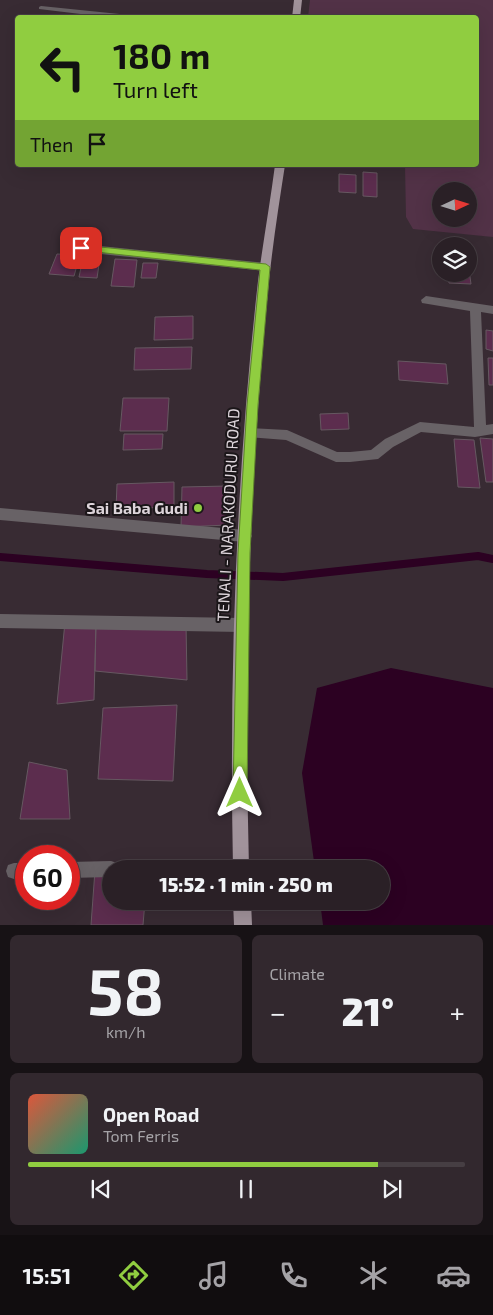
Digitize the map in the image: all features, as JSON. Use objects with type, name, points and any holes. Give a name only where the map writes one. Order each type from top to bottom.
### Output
[{"type":"main road","points":[[296,15],[298,0]]},
{"type":"main road","name":"TENALI - NARAKODURU ROAD","points":[[241,860],[244,553],[251,434],[266,267],[280,167]]},
{"type":"main road","points":[[242,910],[243,925]]},
{"type":"street","points":[[81,248],[266,267]]},
{"type":"street","points":[[426,300],[493,310]]},
{"type":"street","points":[[251,434],[287,435],[336,457],[350,457],[374,455],[389,443],[420,428],[487,430],[475,308]]},
{"type":"street","points":[[0,514],[245,536]]},
{"type":"street","points":[[0,621],[242,624]]},
{"type":"street","points":[[80,870],[102,869]]},
{"type":"lane","points":[[41,8],[110,15]]},
{"type":"shaded area","points":[[310,0],[493,0],[493,237],[413,229],[406,217],[405,167],[479,167],[479,15],[308,15]]},
{"type":"shaded area","points":[[391,668],[493,688],[493,925],[323,925],[321,910],[390,910],[390,860],[314,860],[302,773],[317,688]]},
{"type":"building","points":[[363,172],[377,173],[377,197],[363,196]]},
{"type":"building","points":[[339,174],[356,175],[356,193],[339,192]]},
{"type":"building","points":[[57,254],[80,255],[74,276],[49,274]]},
{"type":"building","points":[[83,258],[100,258],[97,278],[79,277]]},
{"type":"building","points":[[115,259],[137,260],[134,287],[111,286]]},
{"type":"building","points":[[143,263],[158,263],[156,278],[141,278]]},
{"type":"building","points":[[471,282],[471,284],[449,283]]},
{"type":"building","points":[[193,316],[193,339],[154,340],[155,317]]},
{"type":"building","points":[[486,330],[493,331],[493,351],[486,349]]},
{"type":"building","points":[[192,347],[191,369],[134,370],[135,348]]},
{"type":"building","points":[[488,358],[493,358],[493,385],[489,385]]},
{"type":"building","points":[[398,361],[446,364],[448,384],[399,380]]},
{"type":"building","points":[[123,398],[169,398],[167,431],[120,431]]},
{"type":"building","points":[[348,413],[349,429],[321,430],[320,414]]},
{"type":"building","points":[[124,434],[163,434],[162,449],[123,450]]},
{"type":"building","points":[[480,438],[493,439],[493,482],[486,482]]},
{"type":"building","points":[[454,439],[474,440],[480,488],[458,487]]},
{"type":"building","points":[[174,482],[174,507],[116,509],[117,484]]},
{"type":"building","points":[[227,486],[228,525],[181,527],[182,487]]},
{"type":"building","points":[[65,622],[96,622],[94,700],[57,704]]},
{"type":"building","points":[[96,622],[186,624],[187,680],[95,671]]},
{"type":"building","points":[[177,705],[173,781],[98,779],[103,708]]},
{"type":"building","points":[[29,762],[67,770],[70,819],[20,819]]},
{"type":"building","points":[[95,870],[102,872],[102,910],[144,910],[143,925],[91,925]]},
{"type":"waterway","points":[[0,557],[207,574],[283,577],[478,556],[493,559]]},
{"type":"place","name":"Sai Baba Gudi","points":[[198,508]]},
{"type":"route","points":[[81,248],[266,267],[252,405],[244,553],[240,793]]}]
